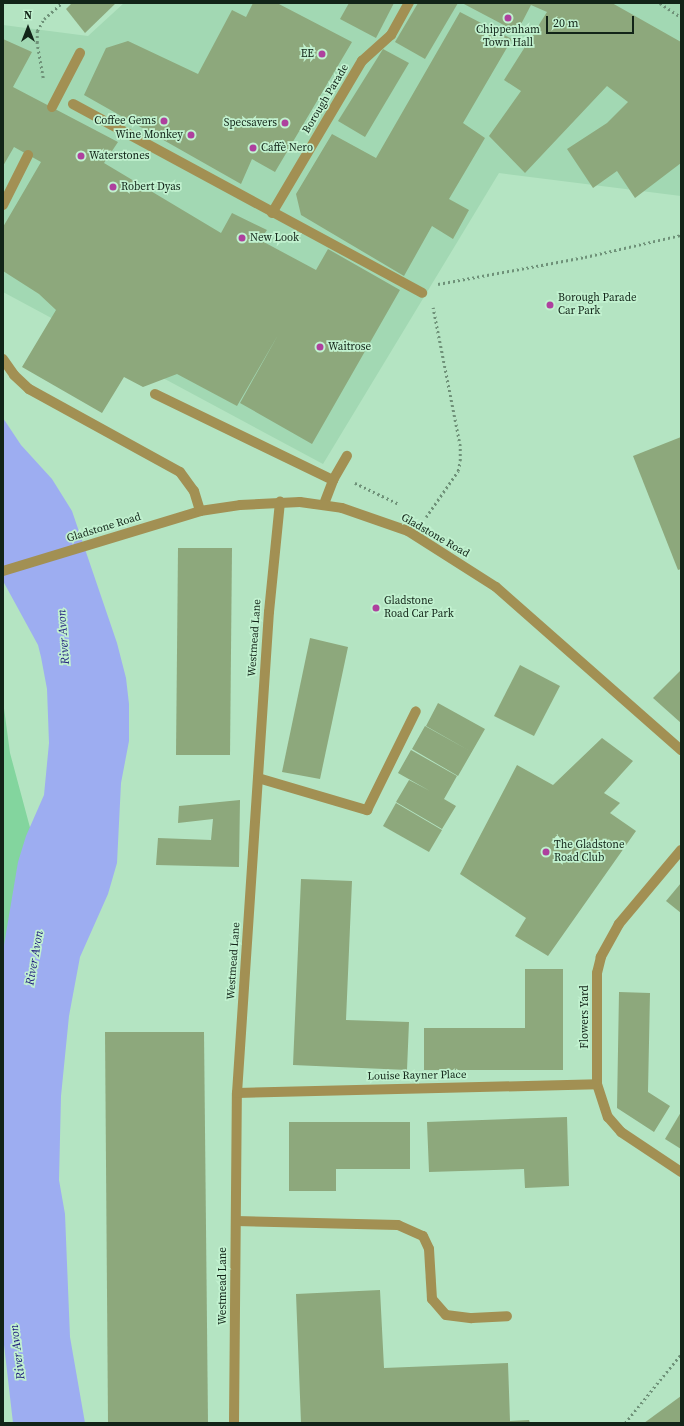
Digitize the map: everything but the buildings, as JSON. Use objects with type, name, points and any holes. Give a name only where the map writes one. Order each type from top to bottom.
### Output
[{"type":"street","name":"Borough Parade","points":[[272,213],[362,61],[391,35],[409,3]]},
{"type":"street","points":[[52,107],[80,53]]},
{"type":"street","points":[[73,104],[422,294]]},
{"type":"street","points":[[3,205],[28,155]]},
{"type":"street","points":[[3,359],[14,375],[29,389],[180,472],[194,491],[200,511]]},
{"type":"street","points":[[155,394],[334,477]]},
{"type":"street","points":[[324,504],[334,477],[347,456]]},
{"type":"street","name":"Gladstone Road","points":[[3,571],[200,511],[280,502],[324,504],[361,514],[408,531],[445,552],[496,587],[681,750]]},
{"type":"street","name":"Westmead Lane","points":[[234,1423],[237,1093],[269,612],[280,502]]},
{"type":"street","points":[[258,778],[367,810],[416,711]]},
{"type":"street","name":"Flowers Yard","points":[[681,850],[619,924],[601,957],[597,973],[597,1084],[608,1117],[621,1132],[681,1172]]},
{"type":"street","name":"Louise Rayner Place","points":[[237,1093],[597,1084]]},
{"type":"street","points":[[236,1220],[398,1225],[423,1236],[429,1249],[432,1299],[446,1315],[472,1318],[507,1316]]},
{"type":"path","points":[[59,95],[50,89],[42,77],[37,43],[40,24],[62,3]]},
{"type":"path","points":[[660,3],[681,17]]},
{"type":"path","points":[[412,289],[570,260],[681,235]]},
{"type":"path","points":[[419,514],[426,517],[458,471],[460,461],[460,446],[433,308]]},
{"type":"path","points":[[334,477],[405,507]]},
{"type":"path","points":[[625,1423],[681,1354]]},
{"type":"shaded area","points":[[124,3],[681,3],[681,196],[499,173],[323,464],[3,292],[3,25],[88,36]]},
{"type":"shaded area","points":[[3,701],[10,753],[39,861],[3,1048]]},
{"type":"water","name":"River Avon","points":[[3,418],[21,445],[52,479],[72,511],[117,643],[126,678],[129,704],[129,741],[121,783],[117,863],[108,894],[80,957],[69,1016],[61,1096],[59,1180],[65,1214],[70,1337],[85,1423],[13,1423],[3,1336],[3,951],[18,862],[26,836],[44,795],[49,743],[47,689],[38,645],[3,581]]},
{"type":"place","name":"Chippenham Town Hall","points":[[508,18]]},
{"type":"place","name":"EE","points":[[322,54]]},
{"type":"place","name":"Coffee Gems","points":[[164,121]]},
{"type":"place","name":"Specsavers","points":[[285,123]]},
{"type":"place","name":"Wine Monkey","points":[[191,135]]},
{"type":"place","name":"Caffè Nero","points":[[253,148]]},
{"type":"place","name":"Waterstones","points":[[81,156]]},
{"type":"place","name":"Robert Dyas","points":[[113,187]]},
{"type":"place","name":"New Look","points":[[242,238]]},
{"type":"place","name":"Borough Parade Car Park","points":[[550,305]]},
{"type":"place","name":"Waitrose","points":[[320,347]]},
{"type":"place","name":"Gladstone Road Car Park","points":[[376,608]]},
{"type":"place","name":"The Gladstone Road Club","points":[[546,852]]}]
